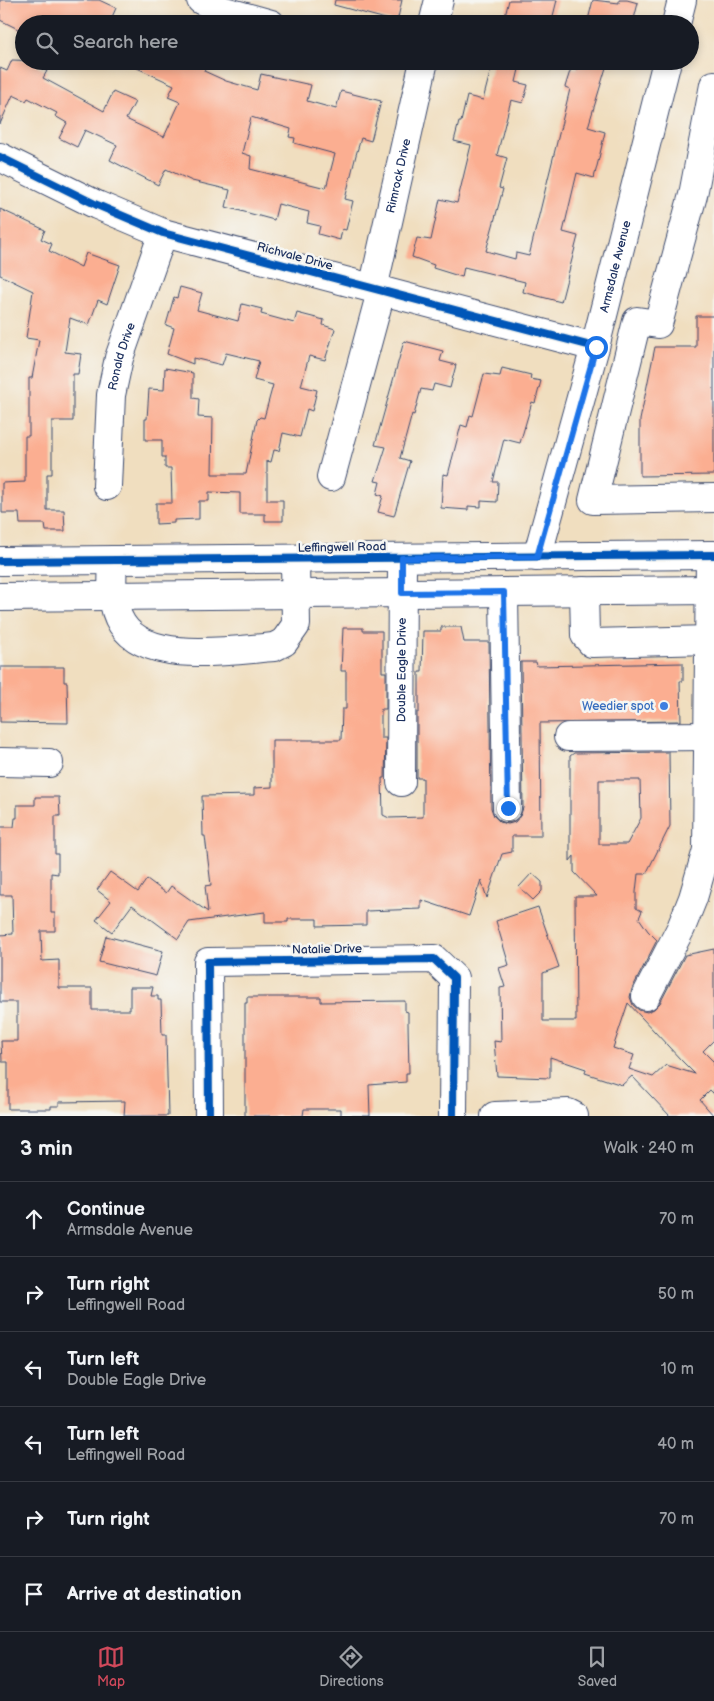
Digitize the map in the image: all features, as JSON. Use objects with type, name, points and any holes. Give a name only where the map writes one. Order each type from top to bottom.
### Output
[{"type":"street","points":[[201,0],[221,10],[239,15]]},
{"type":"street","points":[[435,15],[439,0]]},
{"type":"street","points":[[678,15],[682,0]]},
{"type":"street","name":"Rimrock Drive","points":[[331,477],[377,290],[416,70]]},
{"type":"street","name":"Armsdale Avenue","points":[[537,557],[596,347],[665,70]]},
{"type":"street","points":[[714,85],[694,195],[658,324],[637,322],[593,500],[714,498]]},
{"type":"street","name":"Richvale Drive","points":[[0,157],[97,205],[163,233],[596,347]]},
{"type":"street","name":"Ronald Drive","points":[[107,486],[110,395],[119,358],[163,233]]},
{"type":"street","points":[[646,996],[681,928],[693,898],[707,850],[711,736],[710,640],[712,555]]},
{"type":"street","name":"Leffingwell Road","points":[[0,561],[712,555]]},
{"type":"street","name":"Double Eagle Drive","points":[[401,782],[402,558]]},
{"type":"street","points":[[113,560],[112,596],[121,624],[138,641],[184,653],[274,647],[284,642],[296,625],[295,559]]},
{"type":"street","points":[[0,597],[712,590]]},
{"type":"street","points":[[584,591],[585,635],[592,643],[710,640]]},
{"type":"street","points":[[504,592],[508,808]]},
{"type":"street","points":[[568,737],[711,736]]},
{"type":"street","points":[[0,762],[49,762]]},
{"type":"street","name":"Natalie Drive","points":[[209,1116],[208,962],[434,959],[454,978],[453,1116]]},
{"type":"street","points":[[495,1116],[568,1113],[574,1116]]},
{"type":"building","points":[[0,0],[99,0],[116,8],[113,15],[15,15],[15,28],[0,20]]},
{"type":"building","points":[[335,0],[402,0],[399,15],[371,15],[334,5]]},
{"type":"building","points":[[509,0],[557,0],[553,15],[505,15]]},
{"type":"building","points":[[593,0],[619,3],[619,0],[627,0],[638,3],[635,15],[589,15]]},
{"type":"building","points":[[12,60],[15,60],[15,70],[45,70],[47,71],[43,78],[104,111],[113,92],[135,102],[126,119],[164,137],[180,102],[168,97],[174,85],[142,70],[204,70],[226,81],[257,90],[261,74],[311,85],[307,101],[336,109],[341,91],[381,101],[371,141],[361,138],[345,199],[353,201],[346,230],[342,229],[340,240],[318,234],[320,226],[307,223],[309,212],[278,204],[274,220],[226,207],[230,190],[192,181],[166,169],[158,185],[110,160],[117,145],[85,130],[77,147],[59,138],[67,123],[55,116],[57,113],[28,98],[26,101],[13,95],[0,124],[0,68],[7,71]],"holes":[[[251,117],[291,129],[289,137],[295,138],[294,143],[335,154],[326,188],[250,169],[251,156],[242,153]]]},
{"type":"building","points":[[491,70],[519,70],[516,82],[528,85],[523,103],[511,100],[497,155],[507,158],[499,188],[503,189],[486,251],[515,259],[516,253],[529,256],[570,89],[565,87],[570,70],[605,70],[588,127],[605,132],[594,178],[577,173],[563,232],[578,236],[561,302],[523,292],[525,282],[464,267],[462,277],[433,268],[434,265],[412,257],[417,238],[431,240],[440,199],[457,203],[471,145],[454,141],[467,96],[483,100]]},
{"type":"building","points":[[0,209],[45,230],[41,239],[52,244],[49,251],[81,267],[86,253],[120,265],[107,304],[98,300],[89,325],[70,318],[65,352],[81,354],[78,374],[73,374],[73,421],[52,421],[52,474],[47,474],[47,510],[64,510],[65,531],[46,531],[45,524],[20,524],[19,513],[2,513],[2,483],[25,482],[25,436],[29,436],[29,378],[32,378],[39,340],[26,338],[33,291],[0,275]]},
{"type":"building","points":[[180,287],[202,293],[197,310],[238,321],[242,304],[262,309],[261,314],[294,323],[297,313],[324,320],[323,325],[335,329],[325,360],[309,356],[301,386],[317,390],[312,411],[307,409],[300,437],[283,433],[279,451],[274,450],[271,462],[267,461],[267,500],[283,500],[283,521],[265,521],[265,514],[240,514],[240,493],[209,492],[209,501],[199,501],[199,519],[174,520],[174,523],[156,524],[156,503],[172,503],[171,468],[165,468],[165,457],[162,457],[162,440],[145,440],[145,419],[147,419],[149,389],[164,390],[165,368],[193,373],[193,398],[199,399],[198,417],[213,418],[212,474],[246,474],[257,420],[260,417],[264,418],[273,385],[254,380],[259,361],[226,353],[222,365],[193,358],[193,364],[167,354],[174,328],[166,325],[174,297],[177,298]]},
{"type":"building","points":[[696,316],[714,316],[714,475],[640,476],[640,420],[655,347],[696,347]]},
{"type":"building","points":[[404,341],[443,351],[440,361],[456,365],[450,388],[434,384],[432,391],[421,389],[400,458],[410,461],[394,516],[378,512],[383,496],[377,494],[380,482],[375,481],[386,447],[375,445]]},
{"type":"building","points":[[502,368],[531,375],[530,379],[541,381],[535,403],[532,402],[520,443],[504,439],[493,482],[498,482],[497,502],[481,501],[481,507],[468,506],[468,510],[441,508],[443,474],[448,475],[461,425],[467,427],[470,415],[473,416],[484,374],[500,376]]},
{"type":"building","points":[[441,627],[461,627],[464,642],[489,642],[491,808],[494,816],[500,822],[508,824],[515,822],[523,808],[521,662],[536,662],[537,666],[683,663],[683,681],[680,681],[681,721],[540,723],[541,836],[512,836],[512,852],[502,854],[487,898],[481,880],[469,916],[421,900],[421,909],[366,911],[366,925],[317,926],[317,919],[288,919],[288,922],[265,922],[265,912],[189,922],[178,939],[132,905],[112,932],[96,920],[111,901],[97,890],[110,872],[138,892],[147,879],[166,893],[171,886],[208,912],[205,886],[211,885],[205,836],[203,836],[202,796],[254,795],[254,788],[272,787],[272,740],[341,740],[342,709],[346,709],[346,671],[341,671],[343,628],[363,628],[363,631],[382,631],[382,672],[386,672],[386,709],[381,709],[381,738],[386,738],[385,778],[382,778],[383,815],[389,818],[423,817],[423,778],[417,778],[419,672],[422,672],[423,631],[441,631]]},
{"type":"building","points":[[0,667],[64,667],[64,682],[67,682],[68,723],[0,722]]},
{"type":"building","points":[[669,752],[670,826],[646,874],[638,874],[636,892],[636,908],[642,911],[639,918],[657,940],[632,989],[630,997],[633,1005],[639,1010],[647,1012],[654,1009],[660,1003],[685,955],[714,949],[714,1040],[703,1051],[714,1062],[714,1094],[710,1090],[700,1100],[714,1116],[670,1116],[632,1076],[622,1085],[585,1073],[586,1069],[550,1057],[550,1078],[497,1076],[494,1041],[501,1042],[500,988],[505,987],[499,968],[509,965],[496,921],[538,907],[559,967],[543,973],[543,1021],[576,1021],[575,896],[597,896],[574,872],[574,856],[570,861],[570,756],[574,753]],"holes":[[[599,780],[640,780],[641,818],[627,844],[599,844]],[[628,1003],[681,1060],[695,1074],[666,1065],[653,1077],[629,1069],[634,1055],[613,1048]]]},
{"type":"building","points":[[35,797],[59,797],[60,816],[55,816],[55,854],[58,854],[58,874],[51,873],[51,913],[55,913],[55,931],[41,931],[42,961],[59,960],[59,988],[92,988],[92,1010],[130,1010],[130,987],[153,987],[151,996],[158,996],[158,1000],[161,1000],[162,1035],[166,1035],[168,1116],[124,1116],[125,1101],[59,1102],[59,1106],[51,1106],[51,1109],[8,1109],[8,1062],[2,1062],[1,1041],[17,1041],[17,1002],[0,1002],[0,935],[13,934],[12,895],[0,895],[0,827],[14,827],[15,818],[17,818],[17,805],[35,805]]},
{"type":"building","points":[[532,873],[542,882],[542,891],[533,900],[519,887]]},
{"type":"building","points":[[106,936],[163,951],[156,976],[99,962]]},
{"type":"building","points":[[247,997],[321,997],[321,1002],[405,1001],[405,1011],[408,1012],[409,1073],[406,1073],[406,1082],[369,1085],[370,1116],[341,1116],[341,1109],[304,1109],[303,1116],[245,1116],[245,1003],[247,1003]]},
{"type":"cycle path","points":[[0,157],[97,205],[163,233],[595,347]]},
{"type":"cycle path","points":[[0,561],[714,555]]},
{"type":"cycle path","points":[[209,1116],[208,962],[434,959],[454,978],[453,1116]]},
{"type":"place","name":"Weedier spot","points":[[664,706]]},
{"type":"route","points":[[508,808],[504,592],[402,593],[402,558],[537,557],[596,347]]}]
